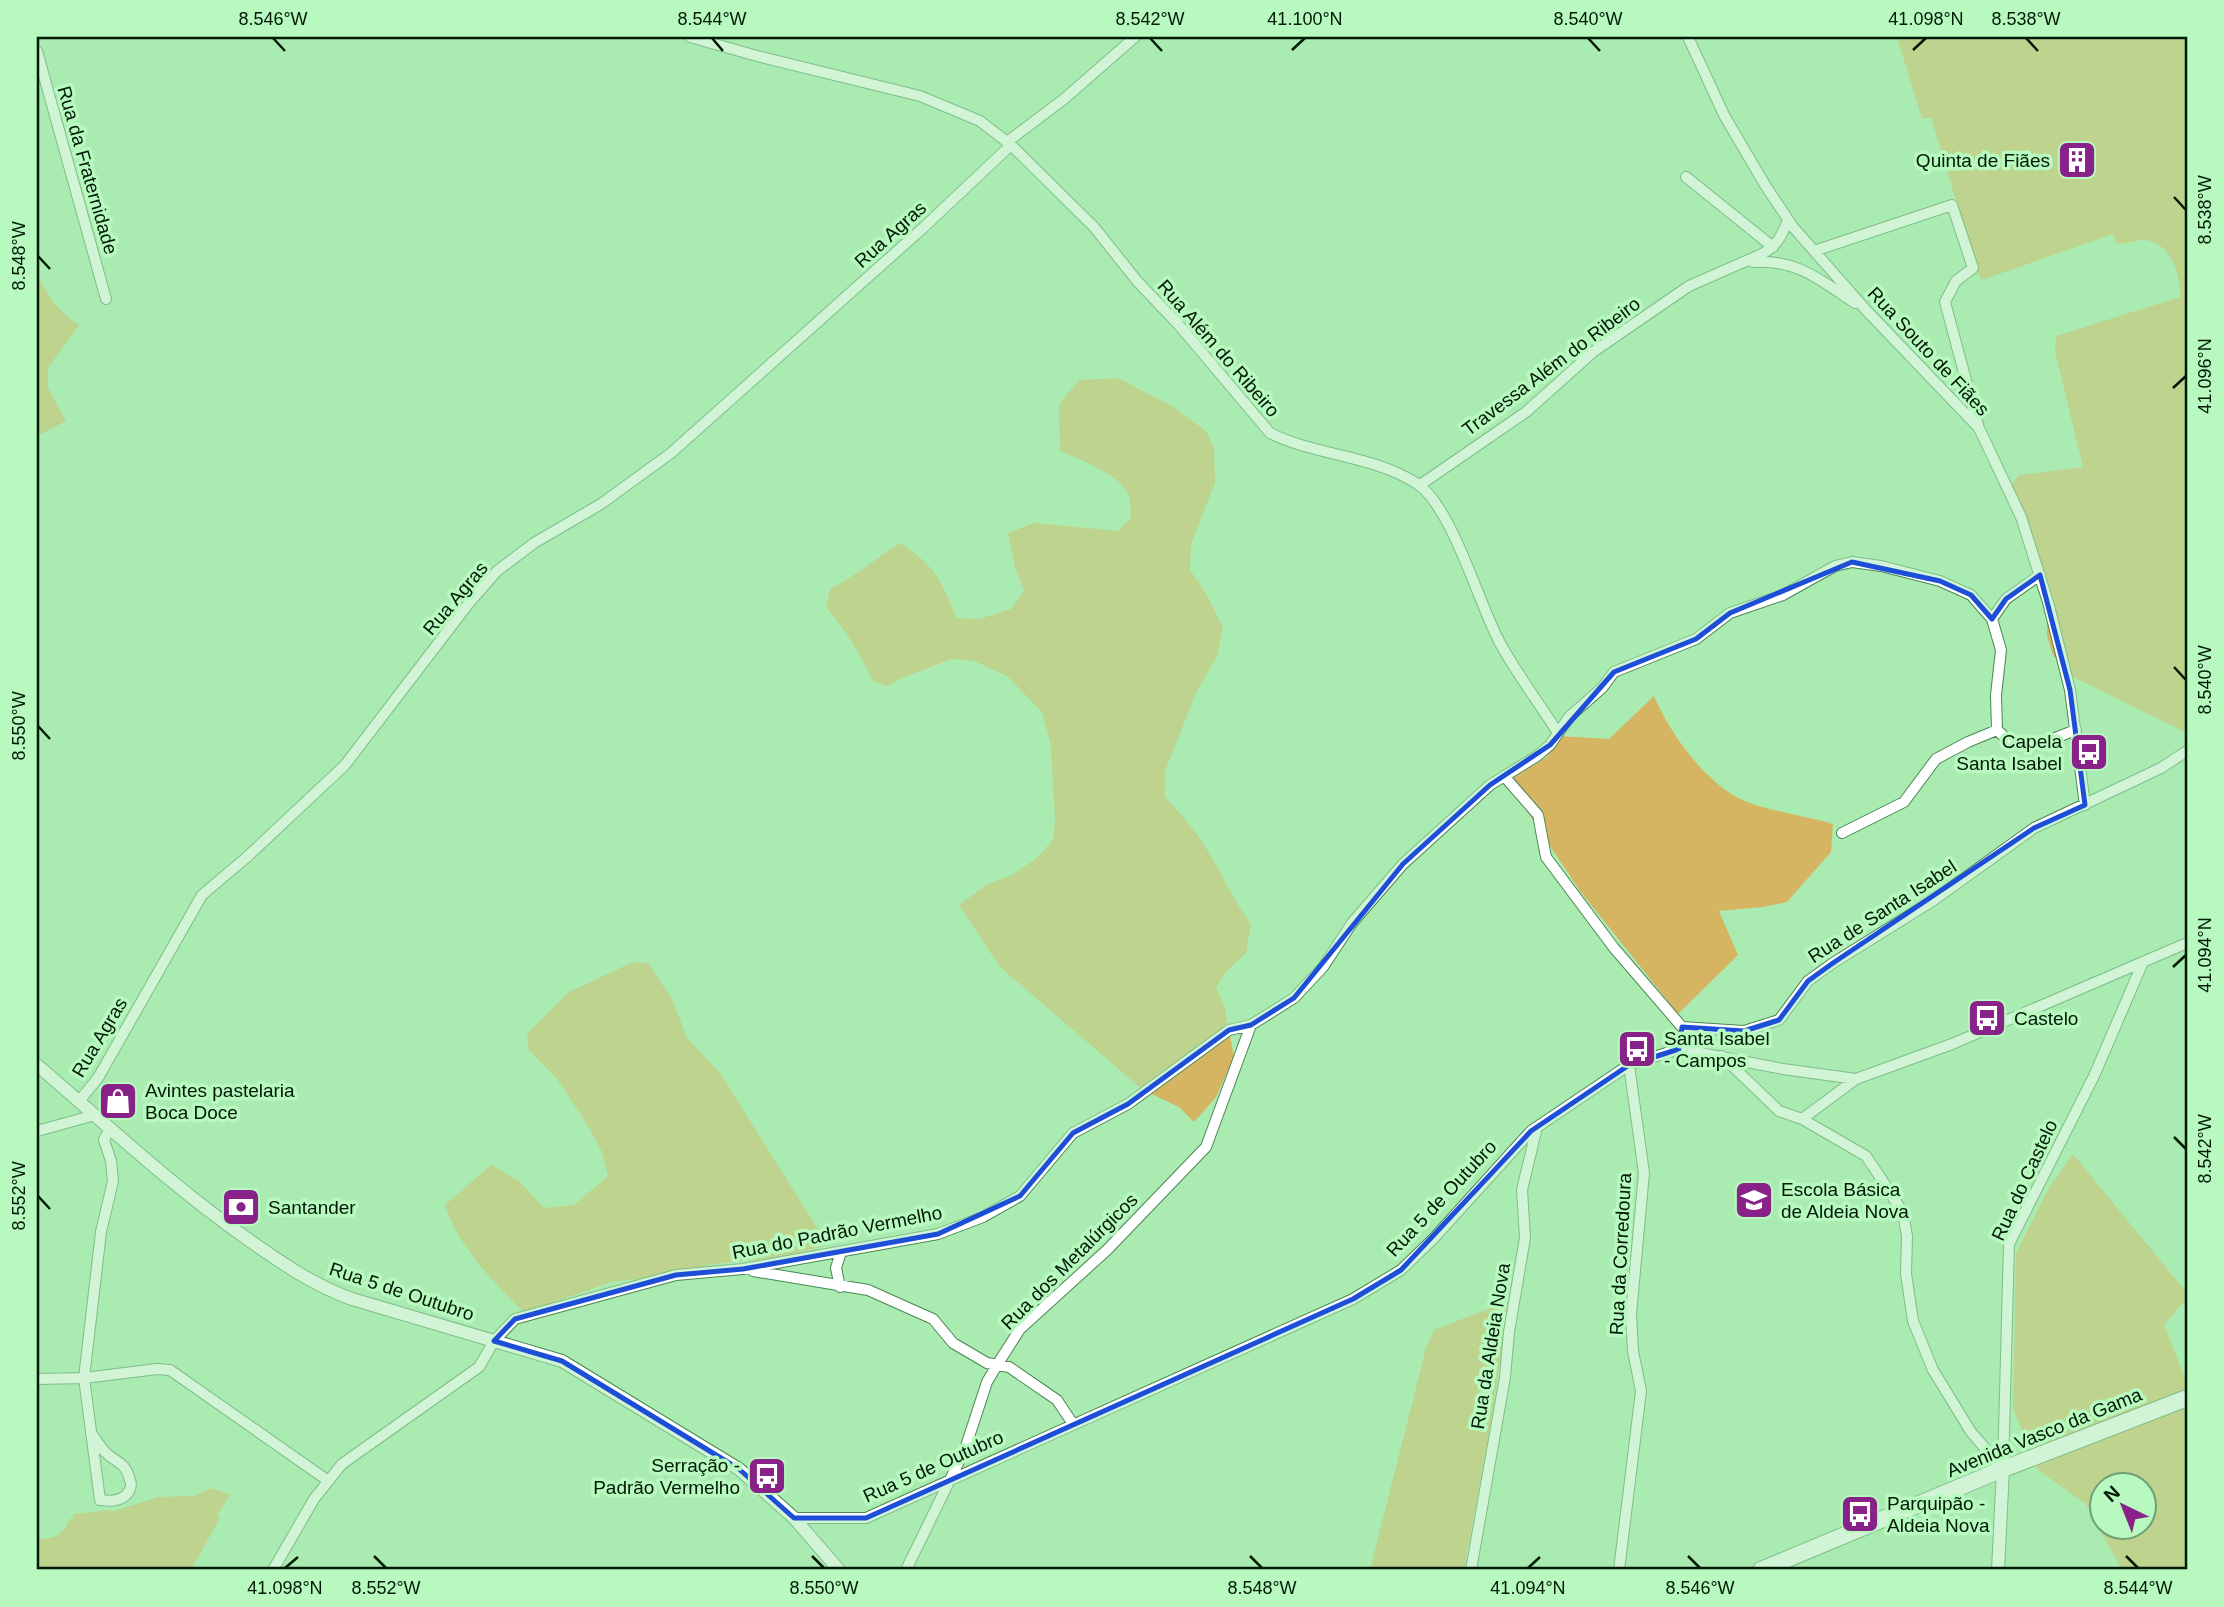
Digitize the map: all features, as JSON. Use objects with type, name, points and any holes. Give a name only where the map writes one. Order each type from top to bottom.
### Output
[{"type":"main road","name":"Avenida Vasco da Gama","points":[[1761,1570],[2003,1469],[2187,1398]]},
{"type":"street","name":"Rua Além do Ribeiro","points":[[690,37],[920,96],[981,121],[1009,143],[1094,227],[1137,281],[1178,324],[1270,433],[1287,441],[1396,472],[1420,485],[1438,507],[1454,538],[1499,642],[1558,733]]},
{"type":"street","name":"Rua Agras","points":[[79,1101],[98,1078],[202,895],[247,857],[345,765],[469,603],[497,571],[671,453],[924,227],[1009,143],[1135,37]]},
{"type":"street","name":"Rua Souto de Fiães","points":[[1688,37],[1724,115],[1788,220],[1866,310],[1979,428],[2021,516],[2040,575],[2070,690],[2085,805]]},
{"type":"street","name":"Rua da Fraternidade","points":[[37,51],[106,299]]},
{"type":"street","points":[[1686,177],[1773,247],[1780,239],[1788,220]]},
{"type":"street","points":[[1814,251],[1952,205],[1973,268],[1956,281],[1945,302],[1979,428]]},
{"type":"street","name":"Travessa Além do Ribeiro","points":[[1420,485],[1527,412],[1593,352],[1689,286],[1773,247]]},
{"type":"street","name":"Travessa Além do Ribeiro","points":[[1744,262],[1771,261],[1802,269],[1866,310]]},
{"type":"street","name":"Rua do Padrão Vermelho","points":[[273,1570],[314,1499],[342,1464],[479,1367],[494,1341],[515,1319],[676,1275],[743,1269],[938,1234],[983,1217],[1020,1196],[1073,1133],[1128,1104],[1229,1030],[1251,1025],[1294,998],[1323,967],[1352,923],[1403,864],[1490,785],[1550,745],[1569,717],[1602,688],[1615,672],[1696,639],[1730,612],[1783,595],[1835,566],[1852,562],[1881,566],[1940,581],[1971,595],[1992,619]]},
{"type":"street","points":[[2040,575],[2006,599],[1992,619],[2001,650],[1996,695],[1997,730],[2008,741],[2026,747],[2076,730]]},
{"type":"street","points":[[1842,833],[1905,802],[1936,759],[1968,741],[1997,730]]},
{"type":"street","name":"Rua de Santa Isabel","points":[[1682,1027],[1744,1031],[1779,1020],[1808,981],[1934,900],[2034,828],[2161,768],[2187,751]]},
{"type":"street","points":[[1504,776],[1538,815],[1546,857],[1614,948],[1682,1027],[1679,1049]]},
{"type":"street","name":"Rua 5 de Outubro","points":[[1802,1119],[1856,1079],[1952,1044],[2187,943]]},
{"type":"street","name":"Rua do Castelo","points":[[2003,1469],[2009,1244],[2094,1076],[2143,962]]},
{"type":"street","name":"Rua dos Metalúrgicos","points":[[906,1570],[965,1450],[987,1382],[997,1365],[1020,1329],[1107,1250],[1206,1147],[1251,1025]]},
{"type":"street","name":"Rua 5 de Outubro","points":[[37,1065],[202,1207],[281,1263],[323,1288],[352,1299],[562,1361],[739,1469],[794,1518],[866,1518],[1353,1299],[1401,1270],[1537,1127],[1629,1065],[1679,1049],[1722,1055],[1783,1069],[1856,1079]]},
{"type":"street","points":[[1722,1055],[1779,1111],[1802,1119],[1866,1156],[1903,1213],[1907,1236],[1906,1274],[1913,1321],[1933,1370],[1945,1391],[1971,1432],[2003,1469],[1998,1570]]},
{"type":"street","name":"Rua da Corredoura","points":[[1619,1570],[1642,1391],[1633,1351],[1631,1314],[1644,1173],[1629,1065]]},
{"type":"street","points":[[37,1131],[94,1115]]},
{"type":"street","name":"Rua da Aldeia Nova","points":[[1471,1570],[1506,1377],[1509,1332],[1525,1238],[1522,1191],[1537,1127]]},
{"type":"street","points":[[91,1433],[105,1452],[117,1458],[127,1468],[132,1483],[130,1491],[123,1498],[110,1502],[100,1500],[91,1433],[84,1378],[101,1232],[113,1181],[111,1161],[104,1140],[110,1129]]},
{"type":"street","points":[[840,1287],[836,1268],[841,1252]]},
{"type":"street","points":[[743,1269],[868,1290],[933,1319],[953,1343],[987,1363],[1009,1367],[1057,1400],[1073,1424]]},
{"type":"street","points":[[37,1379],[84,1378],[157,1369],[170,1370],[327,1480]]},
{"type":"street","points":[[794,1518],[839,1570]]},
{"type":"highlighted area","points":[[1852,562],[1940,581],[1971,595],[1992,619],[2006,599],[2040,575],[2070,690],[2085,805],[2034,828],[1833,963],[1808,981],[1779,1020],[1744,1031],[1682,1027],[1679,1049],[1629,1065],[1531,1131],[1401,1270],[1353,1299],[866,1518],[794,1518],[739,1469],[562,1361],[494,1341],[515,1319],[676,1275],[743,1269],[938,1234],[1020,1196],[1073,1133],[1128,1104],[1229,1030],[1251,1025],[1294,998],[1403,864],[1490,785],[1550,745],[1614,672],[1696,639],[1730,613]]},
{"type":"shaded area","points":[[1897,37],[2187,37],[2187,733],[2067,674],[2053,655],[2047,636],[2047,614],[2009,488],[2019,475],[2083,467],[2055,351],[2056,336],[2180,297],[2176,270],[2161,246],[2144,240],[2116,243],[2113,234],[1982,280],[1976,268],[1931,117],[1922,119]]},
{"type":"shaded area","points":[[37,272],[54,302],[65,315],[79,325],[48,368],[48,388],[66,421],[37,436]]},
{"type":"shaded area","points":[[1118,378],[1172,406],[1206,431],[1214,448],[1215,483],[1191,544],[1190,570],[1206,593],[1223,628],[1217,656],[1196,693],[1165,771],[1165,797],[1187,821],[1212,857],[1251,924],[1246,953],[1227,971],[1216,987],[1225,1009],[1234,1057],[1216,1097],[1194,1122],[1179,1107],[1143,1090],[1000,967],[959,905],[988,884],[1010,876],[1036,859],[1053,840],[1055,821],[1051,746],[1042,712],[1007,676],[974,661],[952,659],[899,679],[888,686],[873,681],[852,642],[826,607],[830,589],[900,543],[936,574],[956,618],[979,619],[1011,609],[1024,591],[1015,567],[1008,533],[1034,523],[1118,531],[1131,518],[1129,496],[1109,475],[1060,451],[1059,404],[1079,380]]},
{"type":"shaded area","points":[[1654,696],[1686,750],[1707,774],[1730,793],[1765,808],[1833,824],[1831,852],[1787,902],[1719,911],[1738,955],[1678,1014],[1580,891],[1507,781],[1547,757],[1559,736],[1609,739]]},
{"type":"shaded area","points":[[633,962],[648,963],[672,999],[687,1038],[720,1073],[828,1245],[783,1257],[714,1264],[654,1277],[611,1282],[524,1313],[468,1250],[445,1205],[491,1165],[519,1181],[544,1208],[574,1205],[608,1176],[601,1150],[588,1126],[557,1079],[529,1050],[527,1034],[569,992]]},
{"type":"shaded area","points":[[2073,1154],[2187,1293],[2187,1298],[2164,1325],[2187,1383],[2187,1570],[2122,1570],[2106,1540],[2158,1540],[2158,1470],[2088,1470],[2088,1508],[2037,1469],[2013,1408],[2016,1253],[2050,1186]]},
{"type":"shaded area","points":[[1509,1301],[1464,1570],[1370,1570],[1426,1348],[1434,1330]]},
{"type":"shaded area","points":[[211,1488],[230,1495],[217,1515],[220,1518],[191,1570],[37,1570],[37,1539],[61,1533],[69,1519],[73,1519],[73,1514],[111,1512],[158,1497],[194,1496]]},
{"type":"place","name":"Quinta de Fiães","points":[[2077,160]]},
{"type":"place","name":"Capela Santa Isabel","points":[[2089,752]]},
{"type":"place","name":"Castelo","points":[[1987,1018]]},
{"type":"place","name":"Santa Isabel - Campos","points":[[1637,1049]]},
{"type":"place","name":"Avintes pastelaria Boca Doce","points":[[118,1101]]},
{"type":"place","name":"Escola Básica de Aldeia Nova","points":[[1754,1200]]},
{"type":"place","name":"Santander","points":[[241,1207]]},
{"type":"place","name":"Serração - Padrão Vermelho","points":[[767,1476]]},
{"type":"place","name":"Parquipão - Aldeia Nova","points":[[1860,1514]]}]
